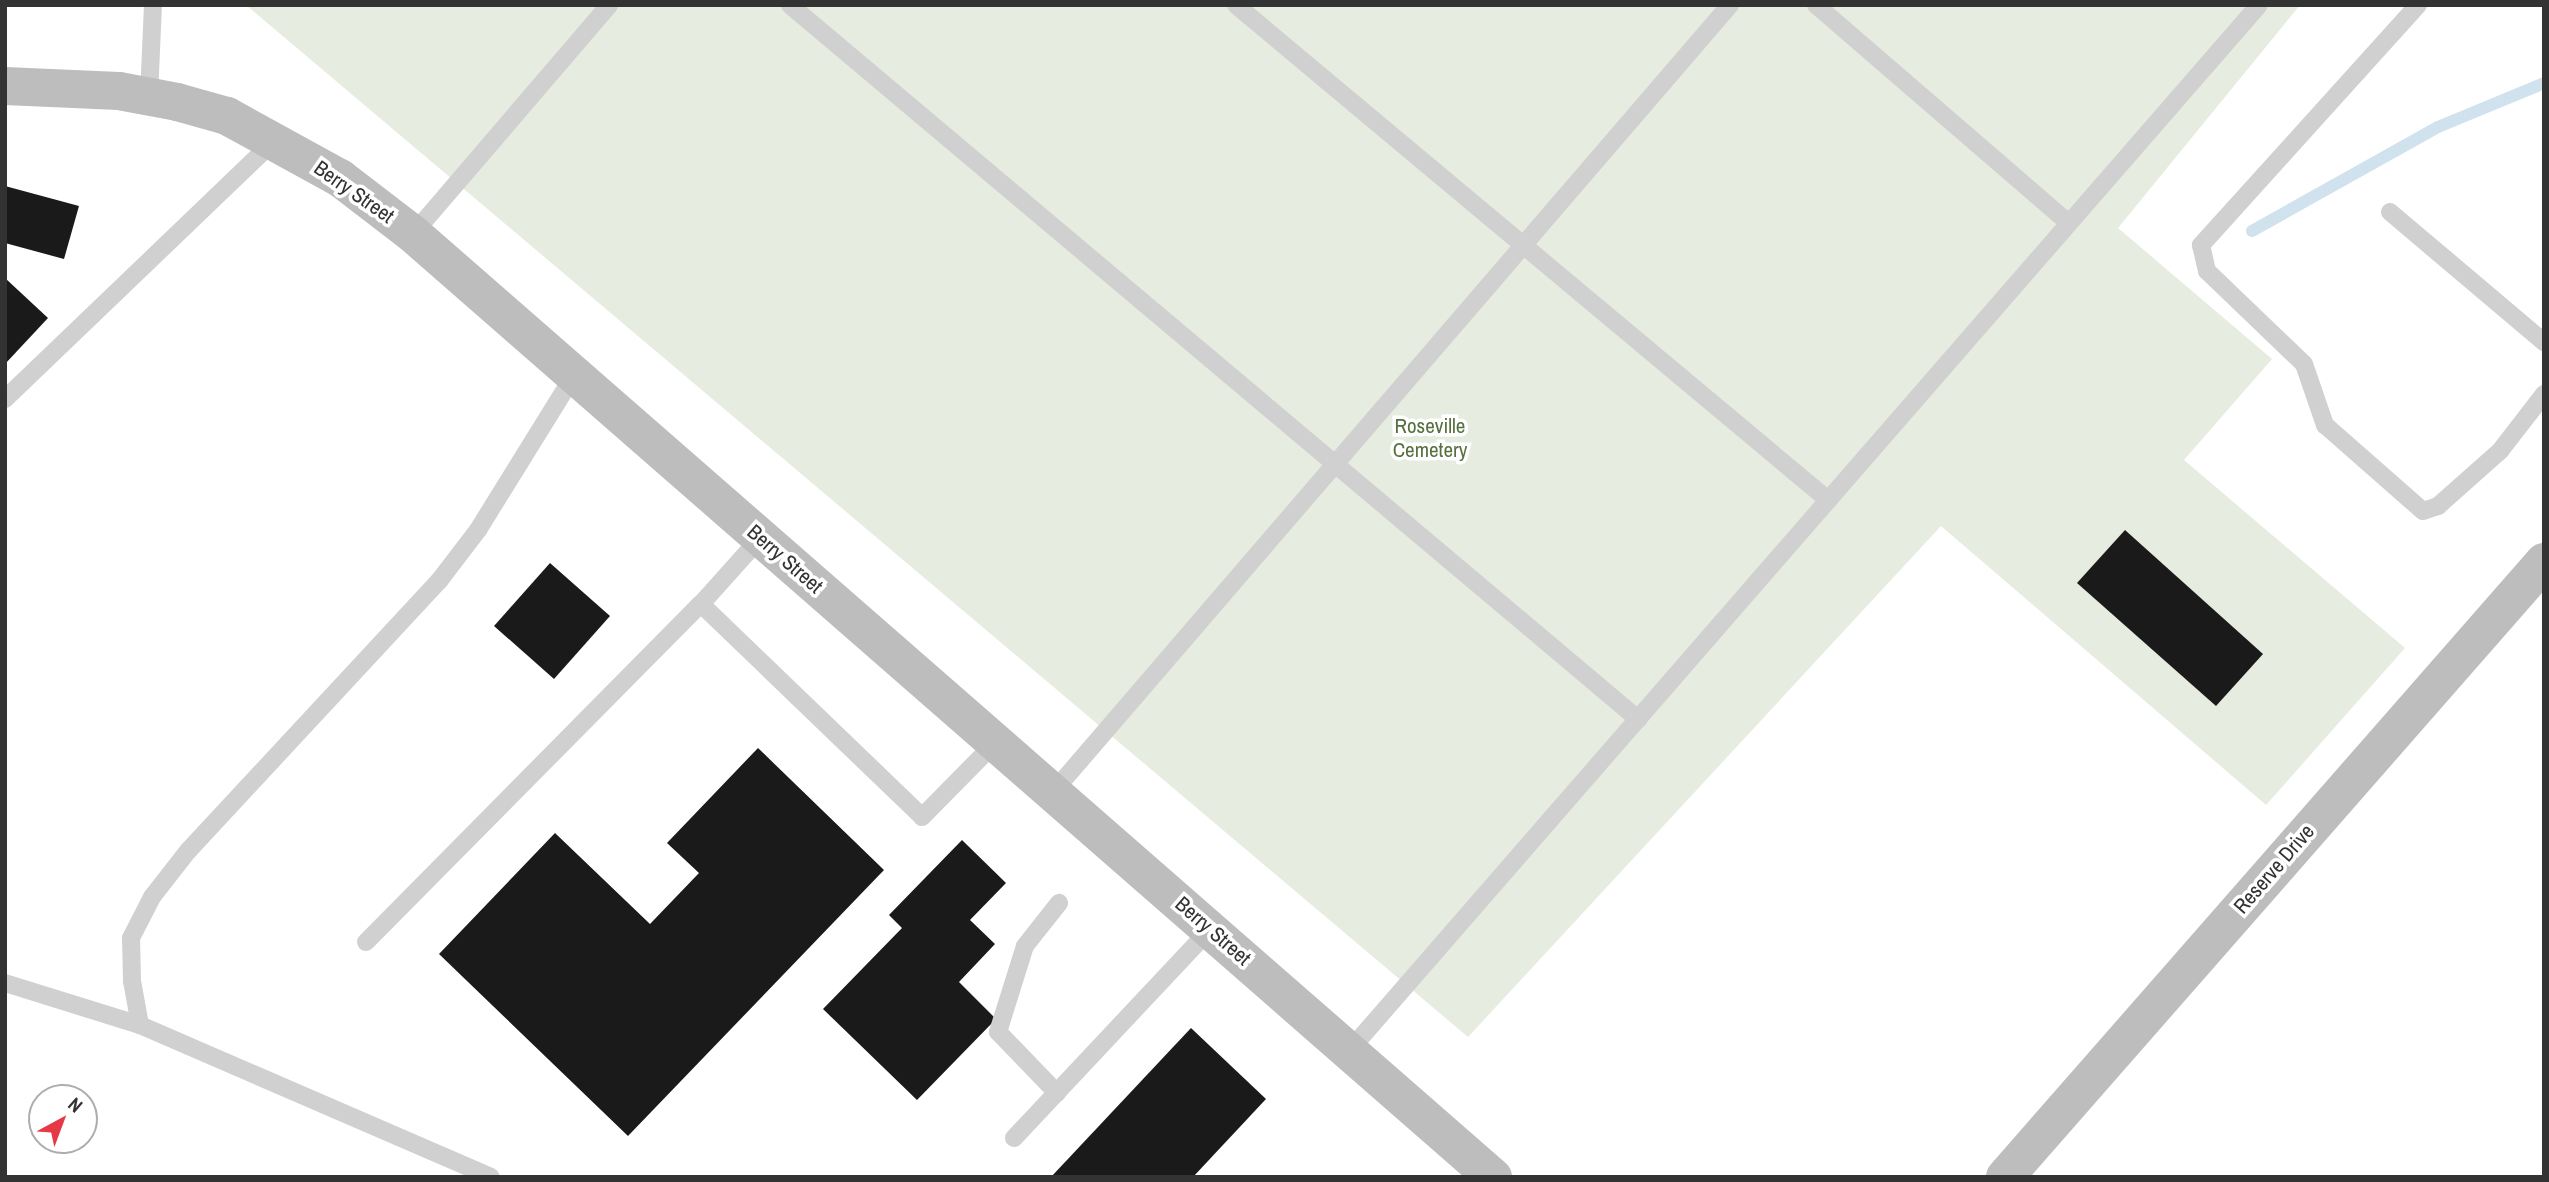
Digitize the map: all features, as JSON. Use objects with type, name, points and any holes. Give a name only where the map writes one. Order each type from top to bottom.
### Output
[{"type":"street","name":"Berry Street","points":[[5,86],[33,84],[149,96],[227,117],[340,178],[413,234],[1493,1177]]},
{"type":"street","name":"Reserve Drive","points":[[2005,1177],[2544,562]]},
{"type":"lane","points":[[149,96],[153,5]]},
{"type":"lane","points":[[413,234],[609,5]]},
{"type":"lane","points":[[790,5],[1638,719]]},
{"type":"lane","points":[[1236,5],[1828,500]]},
{"type":"lane","points":[[1053,792],[1730,5]]},
{"type":"lane","points":[[1816,5],[2069,223]]},
{"type":"lane","points":[[1349,1051],[2259,5]]},
{"type":"lane","points":[[2418,5],[2201,245],[2207,271],[2304,364],[2325,425],[2423,511],[2438,506],[2500,451],[2544,394]]},
{"type":"lane","points":[[5,399],[274,141]]},
{"type":"lane","points":[[2390,212],[2544,342]]},
{"type":"lane","points":[[140,1025],[131,937],[152,897],[188,851],[439,581],[478,530],[575,375]]},
{"type":"lane","points":[[366,942],[701,604],[761,537]]},
{"type":"lane","points":[[701,604],[922,817],[996,742]]},
{"type":"lane","points":[[1057,1093],[998,1032],[1025,946],[1059,903]]},
{"type":"lane","points":[[1014,1138],[1210,929]]},
{"type":"lane","points":[[5,983],[140,1025],[491,1177]]},
{"type":"green space","name":"Roseville Cemetery","points":[[246,5],[2300,5],[2118,228],[2272,359],[2184,460],[2405,648],[2266,805],[1941,526],[1468,1037]]},
{"type":"building","points":[[5,186],[79,206],[64,259],[5,243]]},
{"type":"building","points":[[5,278],[48,318],[5,364]]},
{"type":"building","points":[[2125,530],[2263,654],[2216,706],[2077,583]]},
{"type":"building","points":[[550,563],[610,616],[554,679],[494,626]]},
{"type":"building","points":[[758,748],[884,870],[628,1136],[439,954],[555,833],[650,924],[699,873],[667,843]]},
{"type":"building","points":[[962,840],[1006,883],[970,920],[995,944],[959,982],[996,1019],[917,1100],[823,1009],[902,928],[889,915]]},
{"type":"building","points":[[1191,1028],[1266,1099],[1193,1177],[1051,1177]]},
{"type":"waterway","points":[[2252,231],[2438,127],[2544,83]]}]
